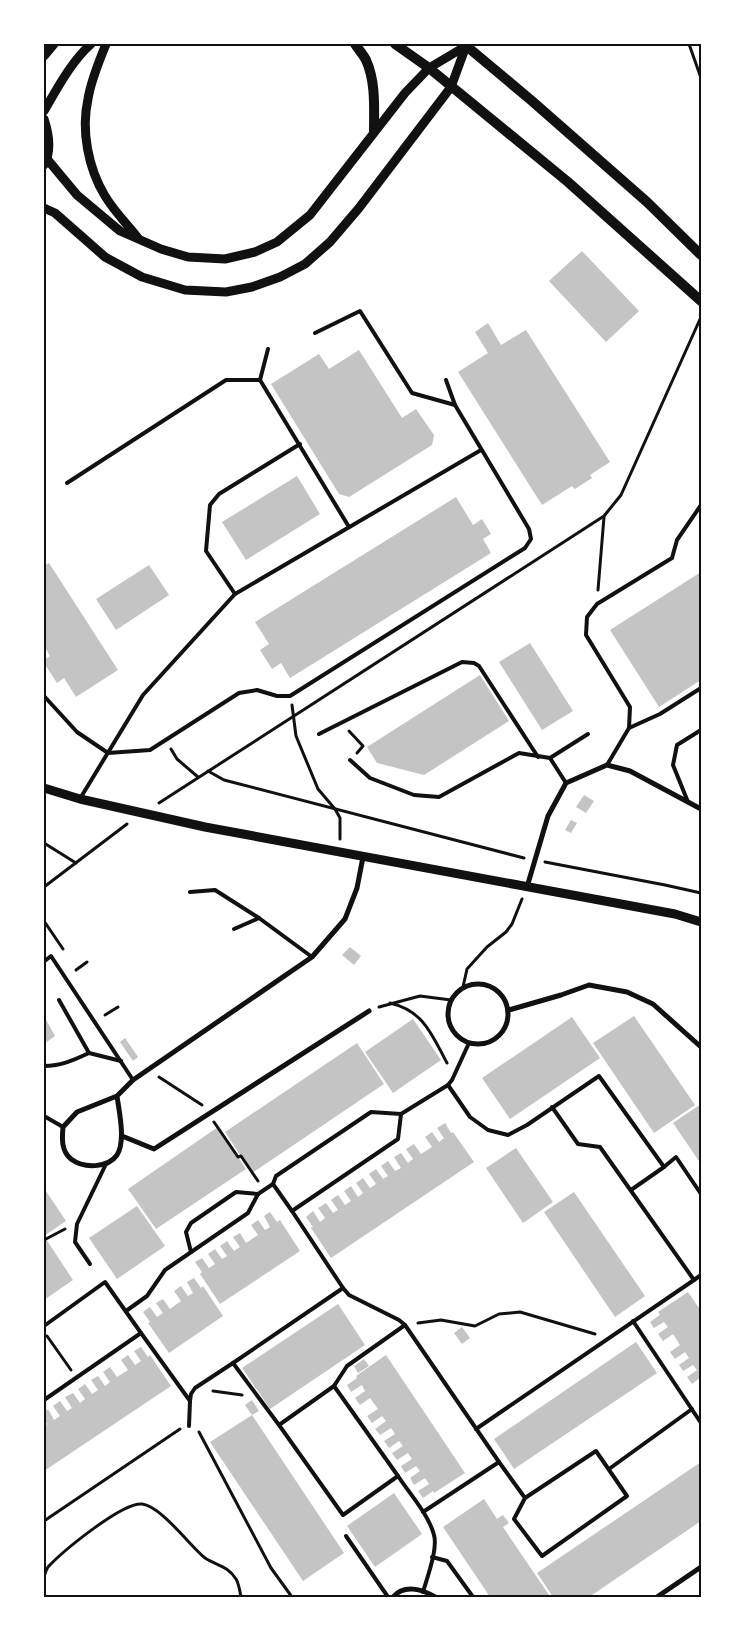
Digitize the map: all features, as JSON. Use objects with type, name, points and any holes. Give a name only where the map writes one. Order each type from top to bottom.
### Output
[{"type":"main road","points":[[354,44],[366,59],[371,74],[374,95],[374,131]]},
{"type":"main road","points":[[395,44],[429,68],[568,182],[701,301]]},
{"type":"main road","points":[[465,45],[647,202],[701,255]]},
{"type":"street","points":[[44,56],[54,44]]},
{"type":"street","points":[[44,110],[62,79],[84,50],[91,44]]},
{"type":"street","points":[[106,44],[87,100],[85,137],[92,168],[104,196],[138,238]]},
{"type":"street","points":[[44,119],[49,136],[46,162],[77,195],[120,231],[161,250],[188,257],[225,259],[255,252],[277,242],[310,214],[405,93],[429,68],[465,45]]},
{"type":"street","points":[[44,208],[55,213],[105,257],[142,277],[185,290],[226,292],[252,287],[280,278],[305,264],[330,242],[359,208],[451,87],[465,45]]},
{"type":"street","points":[[527,887],[548,816],[566,783],[607,765],[630,770],[701,809]]},
{"type":"street","points":[[44,788],[80,799],[205,828],[675,914],[701,922]]},
{"type":"street","points":[[117,1096],[122,1136],[118,1154],[106,1164],[88,1166],[71,1159],[62,1144],[63,1127],[77,1112],[117,1096],[133,1080],[312,957],[345,919],[357,888],[363,857]]},
{"type":"street","points":[[483,983],[492,986],[500,992],[509,1010],[505,1030],[489,1042],[469,1043],[461,1039],[450,1025],[448,1017],[451,1000],[463,987],[483,983]]},
{"type":"street","points":[[509,1010],[561,996],[589,985],[626,992],[653,1004],[701,1047]]},
{"type":"street","points":[[122,1136],[154,1149],[369,1010]]},
{"type":"street","points":[[657,1597],[701,1567]]},
{"type":"street","points":[[393,1597],[398,1591],[414,1588],[435,1597]]},
{"type":"lane","points":[[315,333],[360,311],[412,393],[455,405]]},
{"type":"lane","points":[[268,350],[260,380],[349,527]]},
{"type":"lane","points":[[67,483],[226,380],[260,380]]},
{"type":"lane","points":[[44,696],[77,732],[108,753],[150,750],[239,693],[258,690],[277,696],[290,696],[525,548],[531,538],[529,529],[455,405],[446,380]]},
{"type":"lane","points":[[234,594],[206,551],[210,505],[219,494],[300,444]]},
{"type":"lane","points":[[80,799],[143,695],[234,594],[481,450]]},
{"type":"lane","points":[[607,765],[629,728],[630,707],[586,635],[587,617],[597,604],[672,558],[677,540],[701,505]]},
{"type":"lane","points":[[319,734],[462,662],[474,663],[479,666],[538,757]]},
{"type":"lane","points":[[629,728],[660,714],[701,688]]},
{"type":"lane","points":[[688,802],[673,766],[674,759],[677,745],[701,730]]},
{"type":"lane","points":[[350,760],[370,778],[414,795],[439,797],[519,753],[550,758],[588,734]]},
{"type":"lane","points":[[550,758],[566,783]]},
{"type":"lane","points":[[190,892],[215,890],[259,918],[312,957]]},
{"type":"lane","points":[[234,929],[259,918]]},
{"type":"lane","points":[[46,960],[51,956],[133,1080]]},
{"type":"lane","points":[[58,1000],[89,1053]]},
{"type":"lane","points":[[126,1311],[147,1296],[164,1270],[248,1213],[258,1194],[273,1184],[276,1176],[371,1112],[401,1114],[448,1084],[469,1043]]},
{"type":"lane","points":[[44,1066],[68,1063],[89,1053],[120,1062]]},
{"type":"lane","points":[[448,1084],[470,1117],[488,1130],[508,1135],[527,1125],[600,1076],[664,1167]]},
{"type":"lane","points":[[552,1107],[578,1144],[600,1147],[694,1280]]},
{"type":"lane","points":[[292,1211],[398,1139],[401,1114]]},
{"type":"lane","points":[[44,1116],[63,1127]]},
{"type":"lane","points":[[632,1190],[676,1157],[701,1194]]},
{"type":"lane","points":[[90,1264],[75,1242],[77,1224],[106,1164]]},
{"type":"lane","points":[[273,1184],[349,1295],[400,1320],[405,1325],[524,1498]]},
{"type":"lane","points":[[191,1252],[186,1232],[191,1223],[236,1192],[258,1194]]},
{"type":"lane","points":[[476,1429],[701,1275]]},
{"type":"lane","points":[[44,1326],[105,1282],[190,1401]]},
{"type":"lane","points":[[189,1426],[191,1394],[195,1388],[343,1288]]},
{"type":"lane","points":[[632,1322],[701,1423]]},
{"type":"lane","points":[[279,1425],[334,1386],[347,1366],[405,1325]]},
{"type":"lane","points":[[44,1400],[141,1333]]},
{"type":"lane","points":[[233,1363],[343,1515],[398,1476]]},
{"type":"lane","points":[[334,1386],[423,1512],[434,1536],[431,1568],[423,1592]]},
{"type":"lane","points":[[609,1469],[692,1409]]},
{"type":"lane","points":[[596,1450],[627,1496],[542,1556],[514,1519],[524,1498],[596,1450]]},
{"type":"lane","points":[[423,1512],[499,1462]]},
{"type":"lane","points":[[346,1536],[388,1597]]},
{"type":"lane","points":[[432,1557],[447,1561],[473,1597]]},
{"type":"path","points":[[689,44],[701,78]]},
{"type":"path","points":[[682,361],[701,317]]},
{"type":"path","points":[[597,604],[604,516]]},
{"type":"path","points":[[290,696],[296,736],[318,789],[340,818],[340,852]]},
{"type":"path","points":[[352,734],[363,746]]},
{"type":"path","points":[[165,740],[177,759],[198,777]]},
{"type":"path","points":[[208,770],[224,780],[534,860],[665,884],[701,893]]},
{"type":"path","points":[[44,843],[76,864],[44,887]]},
{"type":"path","points":[[463,987],[467,969],[512,924],[527,887]]},
{"type":"path","points":[[76,970],[87,962]]},
{"type":"path","points":[[369,1010],[420,996],[451,1000]]},
{"type":"path","points":[[390,1003],[404,1006],[418,1015],[454,1074]]},
{"type":"path","points":[[106,1015],[118,1007]]},
{"type":"path","points":[[148,1070],[202,1105],[238,1157],[241,1156],[264,1190]]},
{"type":"path","points":[[44,1240],[77,1224]]},
{"type":"path","points":[[405,1325],[441,1320],[475,1326],[499,1314],[520,1312],[610,1337]]},
{"type":"path","points":[[44,1332],[76,1378]]},
{"type":"path","points":[[195,1388],[258,1397]]},
{"type":"path","points":[[44,1521],[180,1429],[189,1426],[198,1431],[271,1568],[292,1597]]},
{"type":"path","points":[[44,1578],[47,1568],[80,1538],[122,1509],[141,1504],[151,1508],[172,1524],[206,1558],[225,1567],[238,1580],[241,1597]]},
{"type":"building","points":[[582,251],[639,311],[606,342],[549,281]]},
{"type":"building","points":[[488,323],[501,345],[526,330],[610,462],[590,475],[592,478],[575,489],[572,486],[542,505],[458,372],[488,353],[475,332]]},
{"type":"building","points":[[359,350],[402,418],[416,409],[434,435],[432,445],[349,497],[339,494],[271,384],[319,354],[329,369]]},
{"type":"building","points":[[297,476],[320,514],[246,560],[222,522]]},
{"type":"building","points":[[456,497],[473,525],[482,519],[491,534],[483,539],[491,553],[290,678],[281,663],[272,669],[260,650],[269,644],[255,622]]},
{"type":"building","points":[[49,563],[118,670],[76,697],[64,678],[57,683],[44,663],[44,660],[50,656],[44,646],[44,566]]},
{"type":"building","points":[[149,565],[169,595],[116,630],[96,599]]},
{"type":"building","points":[[701,572],[701,680],[659,707],[610,630]]},
{"type":"building","points":[[530,643],[573,711],[542,730],[499,662]]},
{"type":"building","points":[[480,675],[509,721],[424,775],[377,763],[367,747]]},
{"type":"building","points":[[584,795],[594,801],[586,813],[576,807]]},
{"type":"building","points":[[571,820],[577,823],[571,833],[565,830]]},
{"type":"building","points":[[350,947],[361,956],[354,965],[342,955]]},
{"type":"building","points":[[44,1016],[55,1036],[44,1044]]},
{"type":"building","points":[[634,1016],[695,1105],[654,1133],[593,1043]]},
{"type":"building","points":[[572,1017],[600,1058],[510,1119],[482,1078]]},
{"type":"building","points":[[413,1019],[441,1060],[393,1093],[365,1052]]},
{"type":"building","points":[[125,1038],[138,1057],[133,1061],[120,1042]]},
{"type":"building","points":[[357,1043],[384,1084],[252,1173],[225,1132]]},
{"type":"building","points":[[701,1104],[701,1164],[673,1123]]},
{"type":"building","points":[[445,1123],[474,1162],[331,1258],[306,1217],[313,1211],[320,1222],[325,1218],[318,1208],[326,1203],[333,1213],[338,1210],[331,1200],[338,1195],[345,1205],[351,1201],[344,1191],[351,1186],[358,1197],[363,1193],[356,1183],[363,1178],[370,1188],[376,1184],[369,1174],[376,1169],[383,1179],[388,1176],[381,1166],[388,1161],[395,1171],[401,1168],[394,1157],[401,1153],[408,1163],[413,1159],[406,1149],[414,1144],[421,1154],[432,1147],[425,1137],[432,1132],[439,1142],[444,1138],[437,1128]]},
{"type":"building","points":[[218,1127],[246,1169],[156,1229],[128,1189]]},
{"type":"building","points":[[516,1148],[553,1202],[523,1223],[486,1168]]},
{"type":"building","points":[[44,1188],[66,1221],[44,1236]]},
{"type":"building","points":[[574,1192],[645,1296],[615,1317],[544,1212]]},
{"type":"building","points":[[137,1206],[165,1246],[117,1279],[89,1238]]},
{"type":"building","points":[[270,1212],[277,1222],[280,1220],[300,1251],[220,1304],[200,1274],[202,1272],[195,1262],[202,1258],[209,1268],[215,1264],[208,1254],[215,1249],[222,1259],[227,1256],[220,1246],[227,1241],[234,1251],[240,1247],[233,1237],[240,1233],[246,1243],[258,1235],[251,1225],[258,1220],[265,1230],[270,1227],[264,1216]]},
{"type":"building","points":[[46,1239],[73,1280],[44,1300],[44,1240]]},
{"type":"building","points":[[194,1278],[201,1288],[203,1286],[223,1316],[169,1353],[148,1323],[150,1322],[143,1312],[150,1307],[157,1317],[163,1313],[156,1303],[163,1299],[170,1309],[181,1301],[174,1291],[181,1286],[188,1296],[193,1293],[187,1282]]},
{"type":"building","points":[[688,1292],[701,1311],[701,1377],[692,1384],[687,1377],[697,1370],[693,1365],[683,1371],[679,1365],[689,1358],[685,1352],[675,1359],[670,1352],[680,1345],[673,1334],[663,1341],[658,1334],[668,1327],[664,1322],[654,1328],[650,1322],[660,1315],[658,1312]]},
{"type":"building","points":[[338,1304],[365,1345],[270,1409],[242,1368]]},
{"type":"building","points":[[462,1327],[470,1338],[462,1344],[454,1333]]},
{"type":"building","points":[[636,1342],[657,1373],[514,1469],[494,1439]]},
{"type":"building","points":[[141,1347],[148,1357],[150,1355],[171,1386],[44,1471],[44,1427],[47,1424],[44,1419],[44,1412],[48,1409],[54,1420],[60,1416],[53,1406],[60,1401],[67,1411],[72,1408],[65,1397],[73,1393],[80,1403],[85,1399],[78,1389],[85,1384],[92,1394],[98,1390],[91,1380],[98,1376],[105,1386],[110,1382],[103,1372],[110,1367],[117,1377],[128,1370],[121,1360],[128,1355],[135,1365],[141,1361],[134,1351]]},
{"type":"building","points":[[386,1355],[465,1473],[423,1498],[418,1491],[429,1484],[425,1478],[414,1485],[410,1478],[420,1471],[416,1466],[405,1473],[401,1466],[412,1459],[408,1453],[397,1460],[392,1453],[403,1446],[399,1441],[389,1448],[384,1441],[395,1434],[391,1428],[380,1435],[375,1429],[386,1421],[382,1416],[372,1423],[367,1416],[378,1409],[370,1398],[360,1405],[355,1398],[365,1391],[362,1385],[351,1392],[347,1385],[357,1378],[356,1376]]},
{"type":"building","points":[[364,1359],[369,1366],[358,1373],[354,1366]]},
{"type":"building","points":[[252,1400],[259,1411],[252,1415],[245,1405]]},
{"type":"building","points":[[252,1415],[344,1553],[303,1581],[210,1442]]},
{"type":"building","points":[[701,1462],[701,1521],[589,1597],[553,1597],[537,1573]]},
{"type":"building","points":[[394,1493],[422,1534],[375,1567],[347,1526]]},
{"type":"building","points":[[484,1499],[497,1519],[503,1515],[509,1523],[503,1527],[549,1595],[545,1597],[490,1597],[443,1527]]}]
